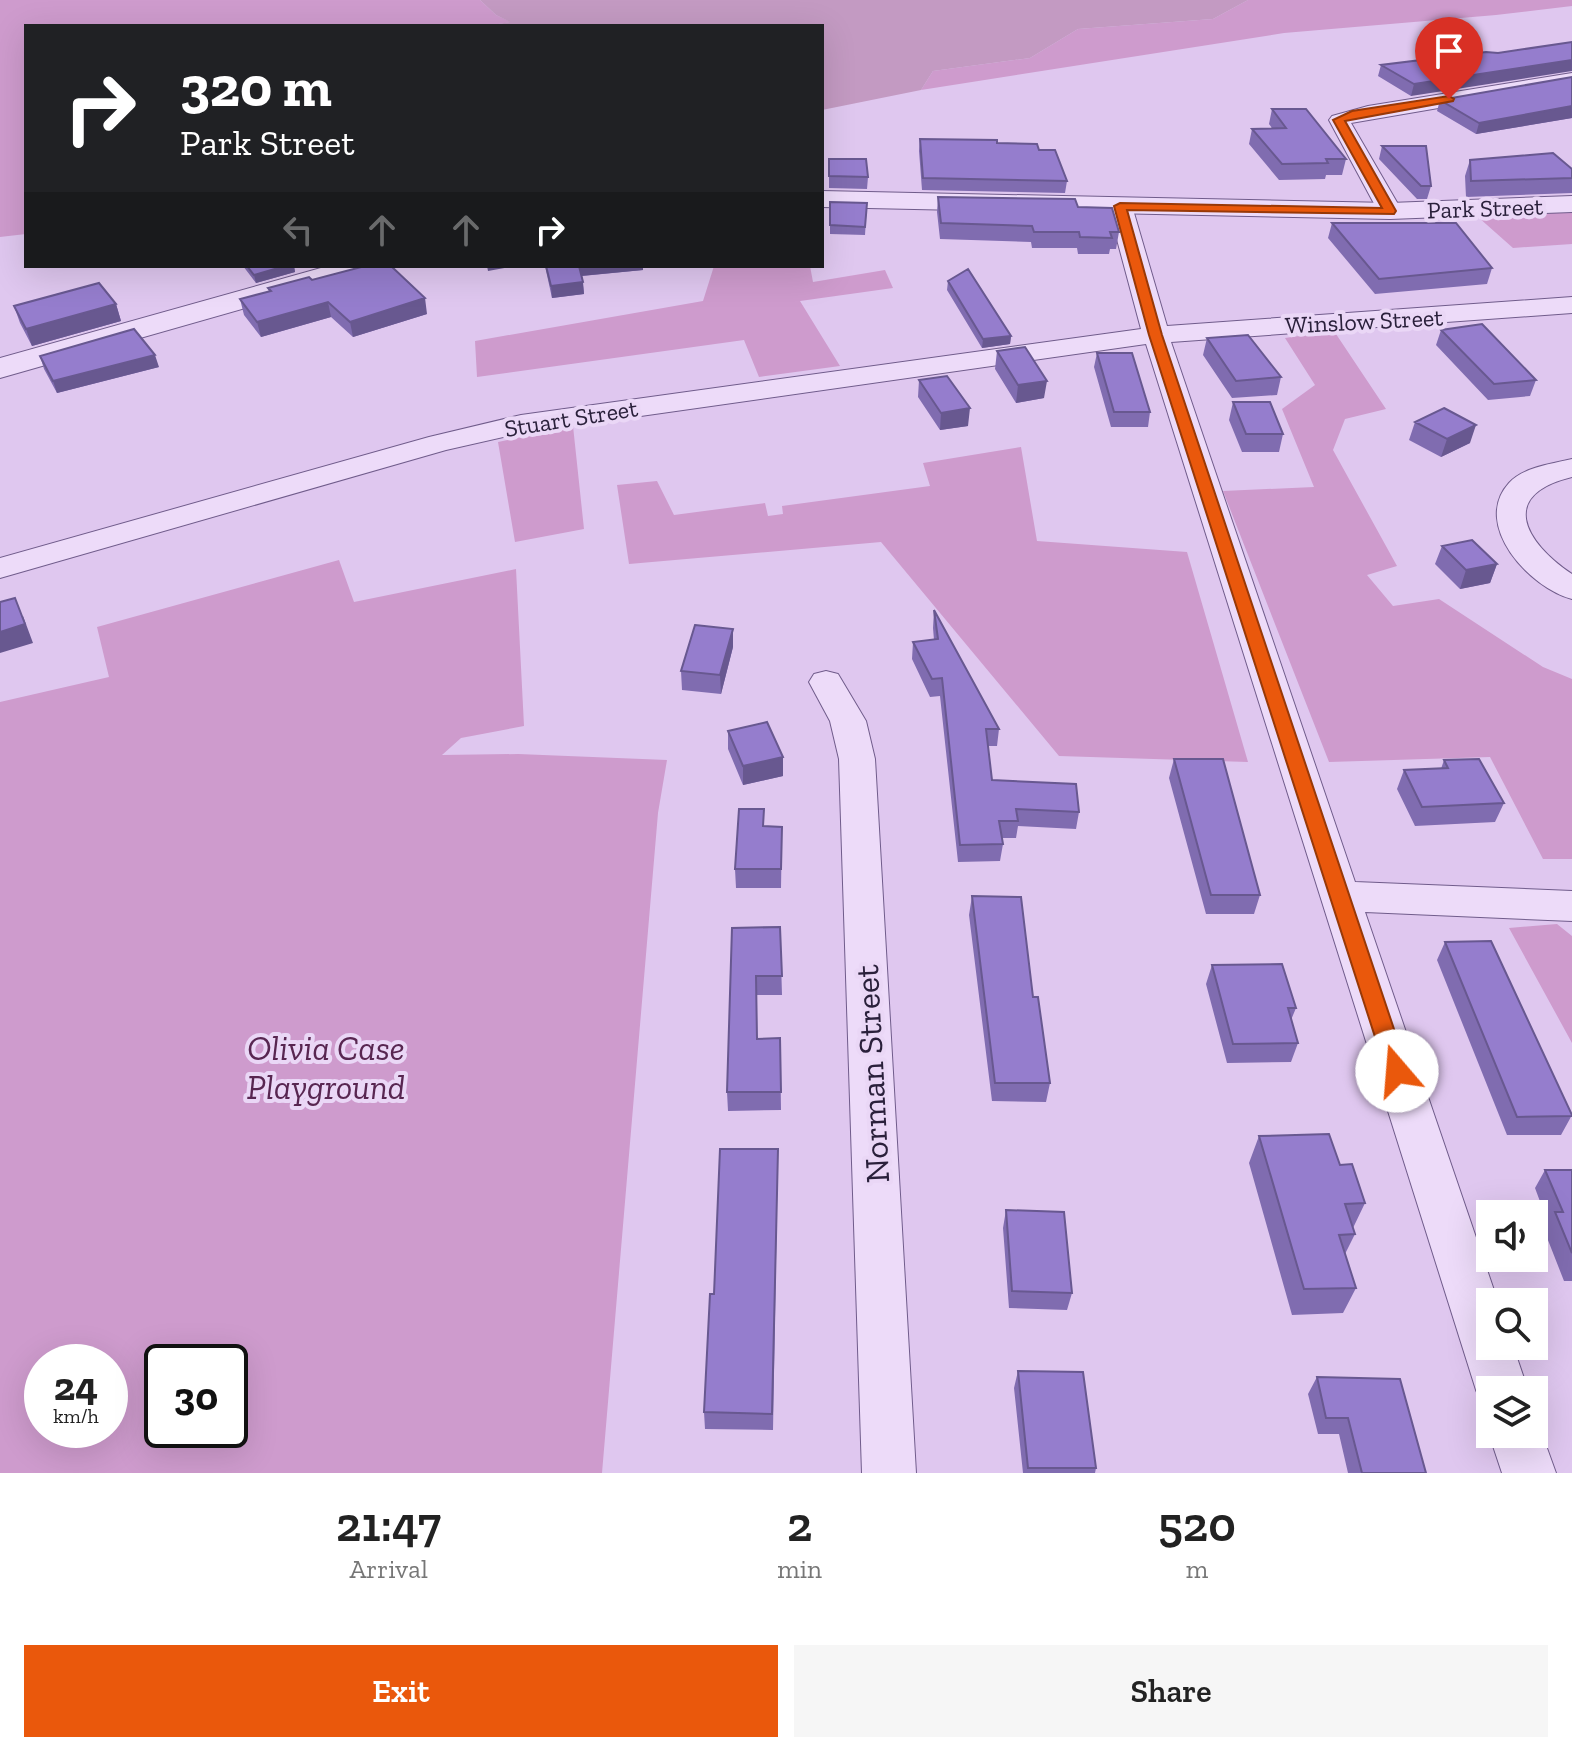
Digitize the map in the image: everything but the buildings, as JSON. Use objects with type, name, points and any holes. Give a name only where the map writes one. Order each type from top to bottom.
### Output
[{"type":"street","points":[[1390,211],[1339,120],[1360,113],[1572,79]]},
{"type":"street","name":"Park Street","points":[[824,199],[1390,211],[1572,204]]},
{"type":"street","points":[[1120,206],[1156,335],[1497,1376]]},
{"type":"street","points":[[0,368],[354,268]]},
{"type":"street","name":"Winslow Street","points":[[1156,335],[1572,305]]},
{"type":"street","name":"Stuart Street","points":[[0,568],[500,428],[1156,335]]},
{"type":"street","points":[[1572,468],[1540,476],[1525,485],[1514,498],[1509,512],[1514,534],[1529,557],[1572,589]]},
{"type":"street","name":"Norman Street","points":[[826,682],[848,721],[857,759],[889,1473]]},
{"type":"street","points":[[1340,896],[1572,906]]},
{"type":"street","points":[[1521,1448],[1529,1473]]},
{"type":"green space","points":[[0,0],[480,0],[496,15],[511,22],[24,24],[24,234],[0,237]]},
{"type":"green space","points":[[1248,0],[1572,0],[1572,6],[1284,33],[921,90],[933,71],[1030,58],[1078,29],[1213,19]]},
{"type":"green space","points":[[1572,212],[1572,244],[1513,248],[1478,217]]},
{"type":"green space","points":[[713,268],[810,268],[813,282],[885,270],[893,288],[800,301],[840,366],[759,377],[744,340],[477,377],[475,341],[703,301]]},
{"type":"green space","points":[[1334,331],[1386,409],[1345,419],[1333,450],[1397,566],[1367,575],[1393,606],[1439,599],[1543,667],[1572,679],[1572,859],[1543,859],[1490,757],[1329,762],[1223,491],[1314,487],[1282,409],[1315,385],[1285,338]]},
{"type":"green space","points":[[573,426],[584,529],[515,542],[498,442]]},
{"type":"green space","points":[[1021,447],[1037,541],[1187,552],[1248,762],[1059,756],[881,542],[629,564],[617,485],[657,481],[674,515],[765,503],[768,516],[783,514],[782,506],[930,486],[923,463]]},
{"type":"green space","name":"Olivia Case Playground","points":[[339,560],[354,602],[516,569],[524,726],[461,738],[442,755],[518,754],[667,760],[658,813],[602,1473],[0,1473],[0,702],[109,677],[97,627]]},
{"type":"green space","points":[[1557,924],[1572,936],[1572,1043],[1509,928]]},
{"type":"shaded area","points":[[480,0],[1248,0],[1213,19],[1078,29],[1030,58],[933,71],[921,90],[824,110],[824,24],[498,24],[510,22],[496,15]]},
{"type":"route","points":[[1397,1071],[1134,267],[1120,206],[1390,211],[1344,134],[1339,120],[1352,115],[1449,99]]}]
